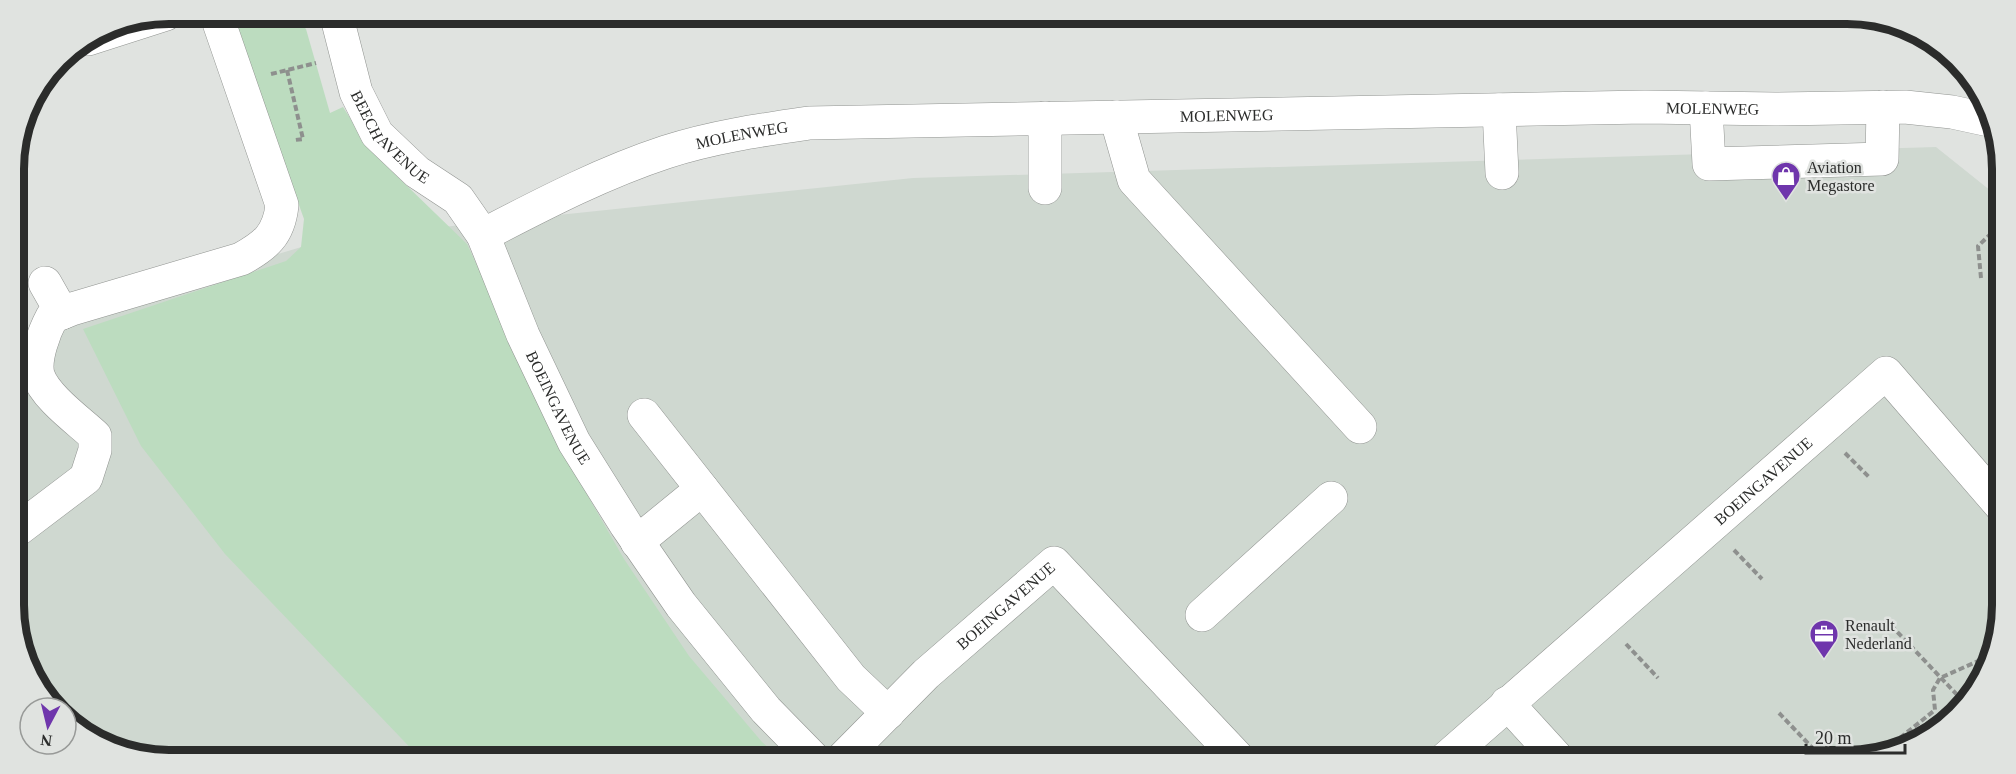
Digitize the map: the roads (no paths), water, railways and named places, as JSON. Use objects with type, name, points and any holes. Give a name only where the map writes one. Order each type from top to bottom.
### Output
[{"type":"street","points":[[24,525],[86,478],[95,450],[95,436],[49,393],[38,375],[39,350],[44,332],[52,317],[241,259],[264,245],[277,229],[281,219],[282,205],[219,24]]},
{"type":"street","name":"BEECHAVENUE","points":[[338,24],[356,92],[377,134],[417,172],[458,199],[483,235]]},
{"type":"street","points":[[1706,108],[1709,165],[1882,159],[1883,107]]},
{"type":"street","name":"MOLENWEG","points":[[483,235],[595,178],[667,151],[746,132],[809,123],[1499,110],[1883,107],[1952,112],[1983,119]]},
{"type":"street","points":[[1499,110],[1502,173]]},
{"type":"street","points":[[1116,117],[1134,180],[1360,427]]},
{"type":"street","points":[[1045,118],[1045,188]]},
{"type":"street","name":"BOEINGAVENUE","points":[[483,235],[524,335],[574,442],[681,605],[766,710],[805,750]]},
{"type":"street","points":[[45,283],[62,313]]},
{"type":"street","name":"BOEINGAVENUE","points":[[1455,750],[1886,373],[1992,495]]},
{"type":"street","points":[[644,416],[850,678],[888,713]]},
{"type":"street","points":[[638,542],[702,489]]},
{"type":"street","points":[[1202,615],[1331,498]]},
{"type":"street","name":"BOEINGAVENUE","points":[[851,750],[926,674],[1054,563],[1231,750]]},
{"type":"street","points":[[1507,703],[1550,750]]},
{"type":"place","name":"Aviation Megastore","points":[[1786,202]]},
{"type":"place","name":"Renault Nederland","points":[[1824,660]]}]
